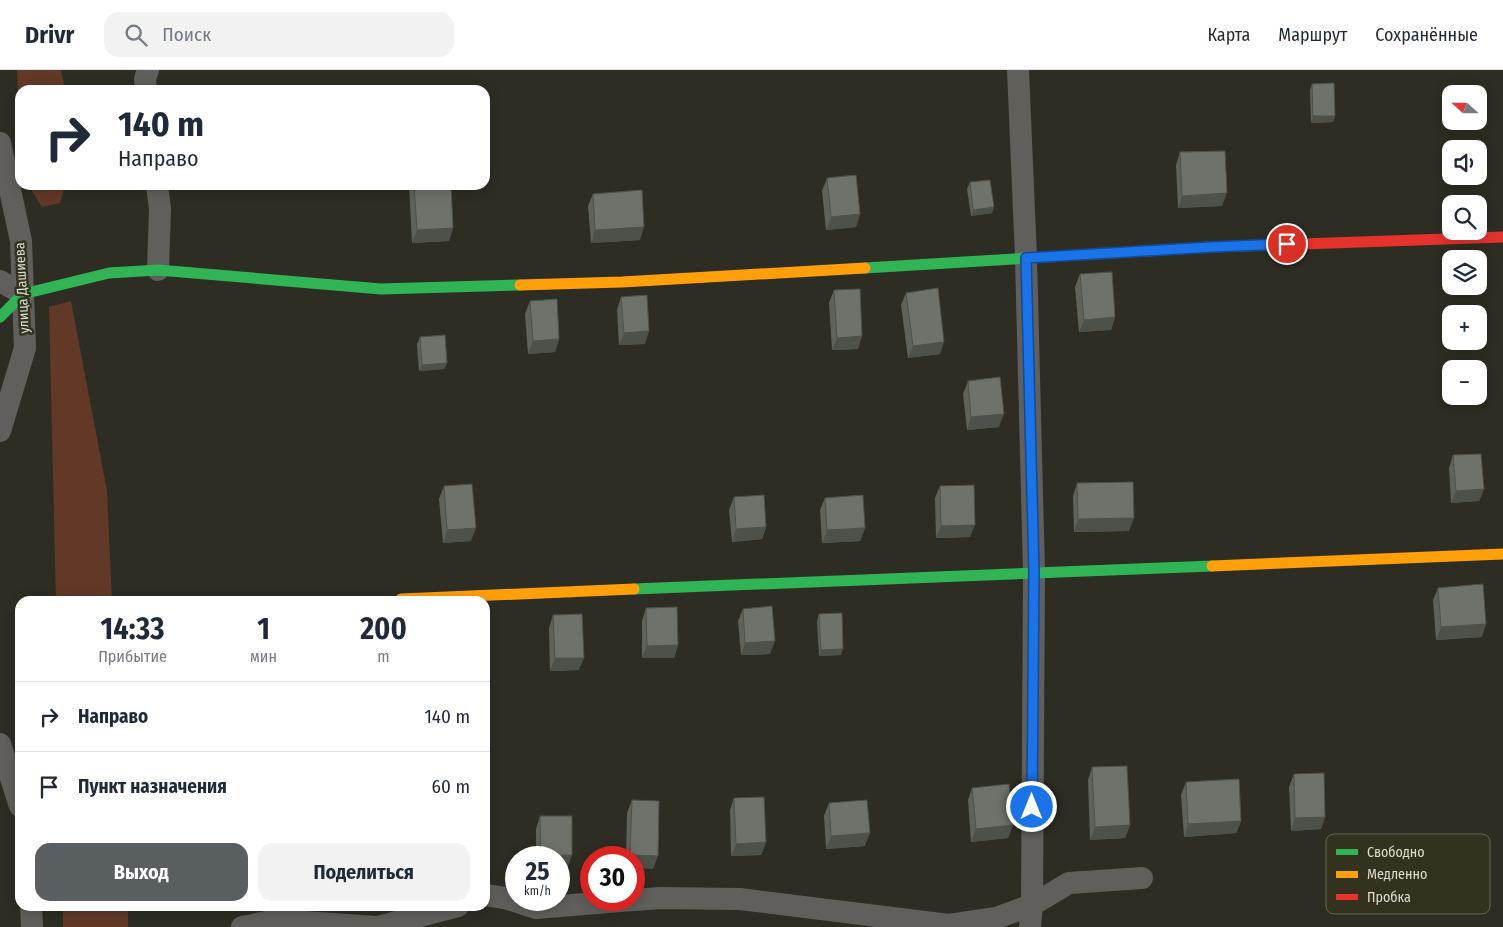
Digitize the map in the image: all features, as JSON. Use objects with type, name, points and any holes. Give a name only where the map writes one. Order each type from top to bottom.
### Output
[{"type":"street","points":[[146,85],[145,79],[148,70]]},
{"type":"street","points":[[1018,70],[1026,258],[1034,572],[1032,905],[1030,927]]},
{"type":"street","name":"улица Дашиева","points":[[0,143],[21,240],[25,348],[0,431]]},
{"type":"street","points":[[158,190],[160,210],[158,270]]},
{"type":"street","points":[[0,317],[23,294],[109,273],[158,270],[382,289],[622,282],[1212,247],[1503,236]]},
{"type":"street","points":[[0,282],[23,294]]},
{"type":"street","points":[[471,596],[1503,554]]},
{"type":"street","points":[[0,744],[15,790]]},
{"type":"street","points":[[645,899],[740,899],[949,925],[996,918],[1032,905],[1069,883],[1142,878]]},
{"type":"street","points":[[490,896],[505,898],[536,908],[580,904]]},
{"type":"street","points":[[31,911],[32,927]]},
{"type":"street","points":[[242,927],[277,918],[377,927],[439,911]]},
{"type":"shaded area","points":[[17,70],[61,70],[64,85],[18,85]]},
{"type":"shaded area","points":[[31,190],[64,190],[60,203],[42,207]]},
{"type":"shaded area","points":[[71,301],[107,491],[112,596],[56,596],[49,307]]},
{"type":"shaded area","points":[[63,911],[128,911],[128,927],[63,927]]},
{"type":"building","points":[[1334,83],[1335,116],[1313,116],[1312,84]]},
{"type":"building","points":[[1225,151],[1227,193],[1182,196],[1180,152]]},
{"type":"building","points":[[856,175],[860,214],[831,217],[827,178]]},
{"type":"building","points":[[990,180],[994,207],[973,210],[970,182]]},
{"type":"building","points":[[414,190],[451,190],[453,228],[417,230]]},
{"type":"building","points":[[642,190],[644,227],[595,230],[593,194]]},
{"type":"building","points":[[1112,272],[1115,317],[1084,320],[1080,274]]},
{"type":"building","points":[[938,288],[944,342],[913,346],[906,293]]},
{"type":"building","points":[[860,289],[862,336],[837,338],[834,290]]},
{"type":"building","points":[[647,295],[649,331],[624,333],[621,297]]},
{"type":"building","points":[[557,299],[559,339],[533,341],[530,301]]},
{"type":"building","points":[[445,335],[447,363],[422,365],[420,337]]},
{"type":"building","points":[[1000,377],[1004,414],[971,417],[968,381]]},
{"type":"building","points":[[1481,454],[1484,489],[1456,491],[1453,455]]},
{"type":"building","points":[[1133,482],[1134,518],[1078,519],[1077,483]]},
{"type":"building","points":[[472,484],[476,528],[447,530],[444,486]]},
{"type":"building","points":[[974,485],[975,525],[941,526],[940,486]]},
{"type":"building","points":[[764,495],[766,527],[736,529],[734,497]]},
{"type":"building","points":[[863,495],[865,528],[827,530],[825,498]]},
{"type":"building","points":[[1483,584],[1486,624],[1441,627],[1438,588]]},
{"type":"building","points":[[772,606],[775,641],[745,643],[743,609]]},
{"type":"building","points":[[677,607],[678,645],[647,646],[646,608]]},
{"type":"building","points":[[842,613],[843,649],[821,650],[819,614]]},
{"type":"building","points":[[582,614],[584,658],[555,658],[553,615]]},
{"type":"building","points":[[1127,766],[1130,825],[1095,827],[1092,767]]},
{"type":"building","points":[[1324,773],[1325,817],[1295,818],[1294,774]]},
{"type":"building","points":[[1239,779],[1241,821],[1188,824],[1186,782]]},
{"type":"building","points":[[1009,784],[1013,825],[976,829],[972,788]]},
{"type":"building","points":[[764,797],[766,842],[736,844],[734,798]]},
{"type":"building","points":[[632,800],[659,801],[658,856],[645,856],[645,846],[630,846]]},
{"type":"building","points":[[867,800],[870,833],[831,836],[829,803]]},
{"type":"building","points":[[540,816],[572,816],[572,855],[570,855],[570,846],[541,846]]},
{"type":"traffic: fast","points":[[865,268],[1212,247],[1302,244]]},
{"type":"traffic: fast","points":[[0,317],[23,294],[109,273],[158,270],[381,289],[520,285]]},
{"type":"traffic: fast","points":[[634,589],[1212,566]]},
{"type":"traffic: slow","points":[[520,285],[622,282],[865,268]]},
{"type":"traffic: slow","points":[[1212,566],[1503,554]]},
{"type":"traffic: slow","points":[[471,596],[634,589]]},
{"type":"traffic: jam","points":[[1302,244],[1503,237]]},
{"type":"route","points":[[1032,807],[1034,572],[1026,258],[1287,244]]}]
